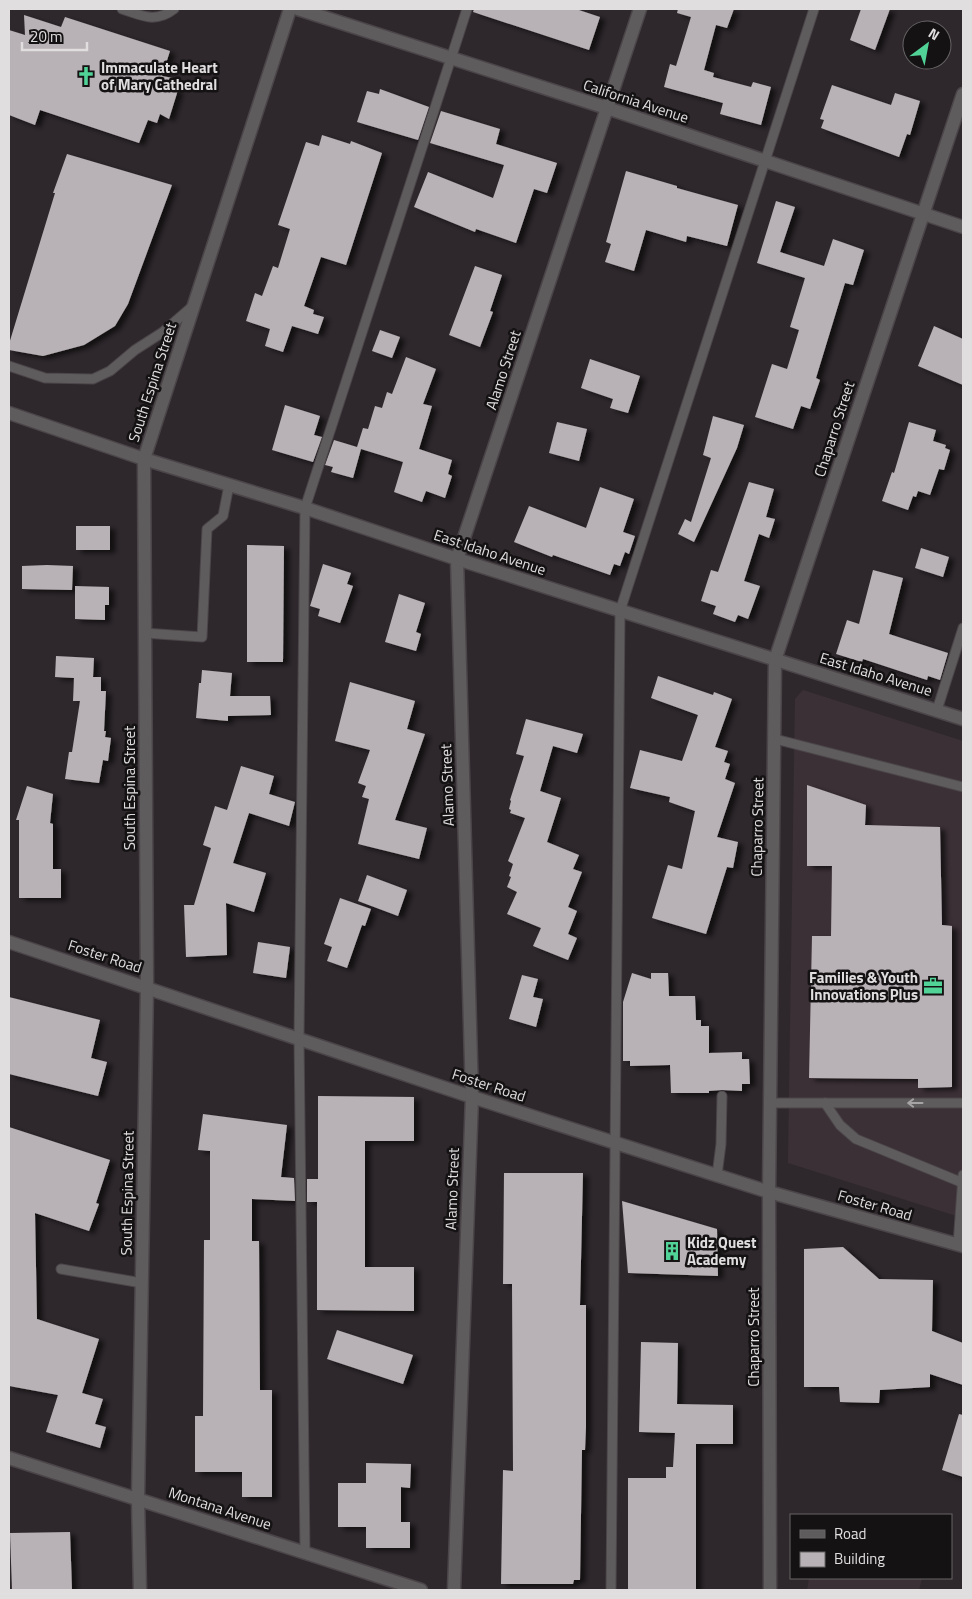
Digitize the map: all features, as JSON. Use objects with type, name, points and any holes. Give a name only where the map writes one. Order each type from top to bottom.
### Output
[{"type":"street","name":"South Espina Street","points":[[140,1590],[138,1499],[147,987],[144,459],[290,9]]},
{"type":"street","name":"California Avenue","points":[[298,9],[607,108],[963,227]]},
{"type":"street","name":"Alamo Street","points":[[454,1590],[472,1096],[457,559],[640,9]]},
{"type":"street","name":"Chaparro Street","points":[[770,1590],[769,1192],[775,660],[963,94]]},
{"type":"street","name":"East Idaho Avenue","points":[[9,412],[144,459],[305,508],[457,559],[963,718]]},
{"type":"street","name":"Foster Road","points":[[9,942],[472,1096],[769,1192],[961,1246]]},
{"type":"street","name":"Montana Avenue","points":[[9,1458],[421,1590]]},
{"type":"lane","points":[[122,9],[149,18],[161,17],[174,9]]},
{"type":"lane","points":[[305,1553],[299,1038],[305,508],[467,9]]},
{"type":"lane","points":[[611,1590],[620,610],[814,9]]},
{"type":"lane","points":[[9,366],[45,378],[93,379],[110,371],[135,350],[163,332],[194,306]]},
{"type":"lane","points":[[144,633],[202,637],[207,528],[223,516],[229,485]]},
{"type":"lane","points":[[937,710],[963,628]]},
{"type":"lane","points":[[775,739],[963,787]]},
{"type":"lane","points":[[717,1175],[721,1144],[722,1096]]},
{"type":"lane","points":[[770,1103],[963,1103]]},
{"type":"lane","points":[[825,1103],[840,1125],[856,1139],[963,1183]]},
{"type":"lane","points":[[961,1246],[963,1175]]},
{"type":"lane","points":[[61,1269],[142,1283]]},
{"type":"shaded area","points":[[803,690],[963,741],[963,1218],[788,1163],[795,699]]},
{"type":"shaded area","points":[[809,1579],[922,1579],[919,1590],[807,1590]]},
{"type":"building","points":[[474,9],[576,9],[600,17],[589,50],[473,12]]},
{"type":"building","points":[[678,9],[734,9],[727,28],[716,25],[704,70],[714,73],[713,77],[751,87],[753,82],[771,87],[761,125],[720,114],[723,103],[664,87],[670,64],[676,66],[691,17],[677,13]]},
{"type":"building","points":[[861,9],[890,9],[875,50],[850,40]]},
{"type":"building","name":"Immaculate Heart of Mary Cathedral","points":[[24,15],[61,27],[65,17],[170,51],[162,76],[173,78],[170,88],[178,90],[169,119],[160,114],[157,123],[148,120],[139,143],[40,110],[35,125],[9,115],[9,30],[25,35]]},
{"type":"building","points":[[832,85],[891,105],[895,93],[920,101],[910,135],[907,134],[899,157],[821,128],[824,120],[820,119]]},
{"type":"building","points":[[380,89],[429,107],[418,140],[357,122],[367,91],[379,94]]},
{"type":"building","points":[[441,111],[500,129],[496,144],[557,163],[547,193],[534,189],[516,243],[476,229],[475,232],[414,207],[428,172],[493,198],[504,165],[430,143]]},
{"type":"building","points":[[322,135],[350,144],[351,141],[382,153],[346,265],[321,257],[304,306],[314,310],[313,314],[324,317],[318,334],[292,326],[283,352],[265,346],[270,329],[246,321],[255,293],[262,296],[273,266],[278,268],[290,229],[278,225],[306,142],[319,146]]},
{"type":"building","points":[[67,154],[172,185],[128,304],[115,326],[84,345],[43,356],[9,350],[9,344],[55,193],[53,193]]},
{"type":"building","points":[[626,171],[738,205],[727,246],[687,236],[686,242],[646,230],[634,271],[605,262],[611,244],[606,242]]},
{"type":"building","points":[[776,201],[795,207],[780,252],[824,266],[833,239],[864,250],[853,285],[845,283],[816,378],[820,380],[810,409],[801,406],[793,429],[755,417],[772,364],[787,369],[799,330],[790,327],[805,278],[757,263]]},
{"type":"building","points":[[475,266],[502,275],[490,311],[493,312],[480,347],[449,335]]},
{"type":"building","points":[[934,326],[963,339],[963,385],[918,366]]},
{"type":"building","points":[[380,330],[400,337],[392,358],[372,351]]},
{"type":"building","points":[[406,357],[436,369],[423,404],[432,406],[419,449],[452,460],[448,474],[452,476],[445,498],[426,491],[422,502],[394,492],[403,462],[361,449],[353,478],[331,472],[333,467],[325,465],[334,440],[357,447],[363,428],[368,429],[375,406],[382,408],[387,392],[392,394]]},
{"type":"building","points":[[590,359],[640,376],[628,413],[610,408],[613,399],[581,388]]},
{"type":"building","points":[[285,405],[320,416],[314,435],[322,437],[313,462],[272,450]]},
{"type":"building","points":[[713,416],[744,425],[737,448],[694,542],[678,534],[685,519],[691,522],[711,458],[703,455]]},
{"type":"building","points":[[557,422],[587,429],[579,461],[549,453]]},
{"type":"building","points":[[909,422],[936,430],[933,441],[946,445],[945,448],[950,450],[944,470],[939,469],[930,495],[918,491],[916,497],[913,496],[908,510],[882,501],[892,472],[894,473]]},
{"type":"building","points":[[749,482],[774,489],[766,517],[775,519],[769,538],[759,534],[744,581],[760,586],[748,619],[738,615],[735,622],[713,614],[716,606],[701,601],[711,570],[718,572]]},
{"type":"building","points":[[600,487],[634,499],[623,532],[635,536],[629,554],[625,552],[620,566],[614,564],[610,575],[553,555],[552,557],[514,542],[529,506],[586,528]]},
{"type":"building","points":[[76,526],[110,526],[110,550],[76,550]]},
{"type":"building","points":[[247,545],[284,546],[283,662],[247,662]]},
{"type":"building","points":[[921,548],[949,557],[943,577],[915,568]]},
{"type":"building","points":[[323,564],[351,573],[347,584],[353,586],[340,623],[318,616],[320,609],[310,606]]},
{"type":"building","points":[[22,566],[73,566],[72,590],[22,589]]},
{"type":"building","points":[[873,570],[903,578],[889,634],[948,653],[940,680],[928,676],[927,680],[863,659],[862,662],[836,654],[847,620],[859,624]]},
{"type":"building","points":[[75,586],[109,587],[109,605],[105,605],[105,620],[75,619]]},
{"type":"building","points":[[399,594],[425,603],[416,632],[421,634],[416,651],[385,642]]},
{"type":"building","points":[[56,656],[94,658],[93,677],[101,677],[101,691],[106,691],[104,731],[106,731],[105,737],[111,738],[108,761],[103,760],[99,783],[65,779],[69,752],[72,752],[80,701],[73,701],[74,678],[55,677]]},
{"type":"building","points":[[202,670],[232,673],[230,696],[270,696],[271,715],[228,716],[228,721],[196,718]]},
{"type":"building","points":[[658,676],[713,695],[714,692],[732,699],[715,747],[728,751],[724,762],[730,764],[725,779],[735,783],[717,837],[738,842],[733,868],[727,867],[706,934],[652,918],[668,865],[682,869],[695,811],[669,802],[670,797],[630,788],[640,750],[682,761],[698,715],[651,698]]},
{"type":"building","points":[[350,682],[415,701],[407,729],[425,734],[395,820],[427,828],[419,859],[358,844],[369,799],[362,797],[366,786],[358,783],[370,750],[335,741]]},
{"type":"building","points":[[526,719],[583,734],[577,753],[553,746],[540,791],[561,798],[547,842],[579,855],[573,869],[582,872],[568,907],[577,911],[568,934],[577,938],[568,960],[533,946],[541,928],[507,914],[517,892],[507,887],[513,864],[508,861],[525,818],[510,813],[511,810],[509,809],[524,756],[516,754]]},
{"type":"building","points":[[241,766],[274,776],[269,794],[295,802],[289,826],[249,813],[233,863],[266,873],[254,912],[226,903],[227,955],[186,957],[184,905],[194,905],[211,848],[203,845],[215,806],[227,810]]},
{"type":"building","points":[[807,785],[866,805],[865,825],[940,827],[942,925],[952,926],[952,1087],[918,1088],[918,1079],[809,1078],[812,936],[831,936],[832,866],[807,866]]},
{"type":"building","points":[[27,786],[53,794],[50,823],[53,824],[53,869],[61,869],[61,898],[19,898],[19,820],[16,820]]},
{"type":"building","points":[[367,875],[407,890],[398,916],[358,901]]},
{"type":"building","points":[[340,898],[371,909],[365,926],[362,925],[347,968],[327,961],[332,947],[324,944]]},
{"type":"building","points":[[258,942],[290,947],[286,978],[253,973]]},
{"type":"building","points":[[632,973],[651,979],[651,973],[668,973],[669,996],[695,996],[696,1020],[701,1020],[701,1026],[709,1026],[709,1053],[742,1052],[742,1059],[749,1059],[750,1084],[742,1084],[742,1091],[722,1090],[709,1091],[709,1093],[671,1093],[670,1065],[630,1066],[630,1061],[623,1061],[623,1002]]},
{"type":"building","points":[[522,975],[538,979],[533,997],[543,999],[536,1027],[509,1019]]},
{"type":"building","points":[[9,997],[100,1020],[91,1058],[107,1062],[98,1096],[9,1074]]},
{"type":"building","points":[[318,1096],[414,1097],[414,1141],[365,1141],[365,1267],[414,1267],[414,1311],[317,1310],[317,1202],[307,1202],[307,1179],[318,1179]]},
{"type":"building","points":[[203,1114],[287,1125],[281,1177],[294,1178],[295,1201],[252,1199],[252,1241],[259,1241],[260,1390],[272,1390],[272,1497],[242,1497],[242,1472],[195,1472],[195,1416],[203,1416],[204,1240],[210,1240],[210,1151],[198,1150]]},
{"type":"building","points":[[9,1127],[110,1160],[96,1203],[99,1204],[89,1231],[35,1213],[37,1319],[99,1339],[82,1393],[103,1399],[95,1424],[106,1427],[100,1448],[46,1432],[58,1395],[9,1386]]},
{"type":"building","points":[[504,1173],[583,1173],[580,1305],[586,1305],[586,1427],[585,1450],[582,1450],[580,1580],[574,1580],[573,1584],[501,1584],[503,1470],[513,1471],[512,1284],[503,1284]]},
{"type":"building","name":"Kidz Quest Academy","points":[[622,1201],[717,1229],[718,1276],[628,1273]]},
{"type":"building","points":[[843,1247],[879,1279],[933,1280],[932,1331],[963,1343],[963,1385],[930,1374],[930,1387],[880,1390],[879,1403],[840,1402],[839,1387],[804,1387],[804,1249]]},
{"type":"building","points":[[337,1330],[413,1355],[403,1384],[327,1359]]},
{"type":"building","points":[[641,1342],[678,1343],[677,1404],[733,1405],[733,1444],[696,1444],[696,1590],[628,1590],[628,1478],[666,1478],[666,1467],[673,1467],[675,1433],[639,1432]]},
{"type":"building","points":[[959,1414],[963,1415],[963,1477],[942,1470]]},
{"type":"building","points":[[366,1463],[411,1464],[410,1488],[401,1487],[401,1522],[410,1522],[410,1548],[366,1548],[366,1527],[338,1527],[338,1483],[366,1483]]},
{"type":"building","points":[[70,1532],[72,1590],[12,1590],[10,1533]]},
{"type":"place","name":"Immaculate Heart of Mary Cathedral","points":[[86,76]]},
{"type":"place","name":"Families & Youth Innovations Plus","points":[[933,986]]},
{"type":"place","name":"Kidz Quest Academy","points":[[672,1251]]}]
